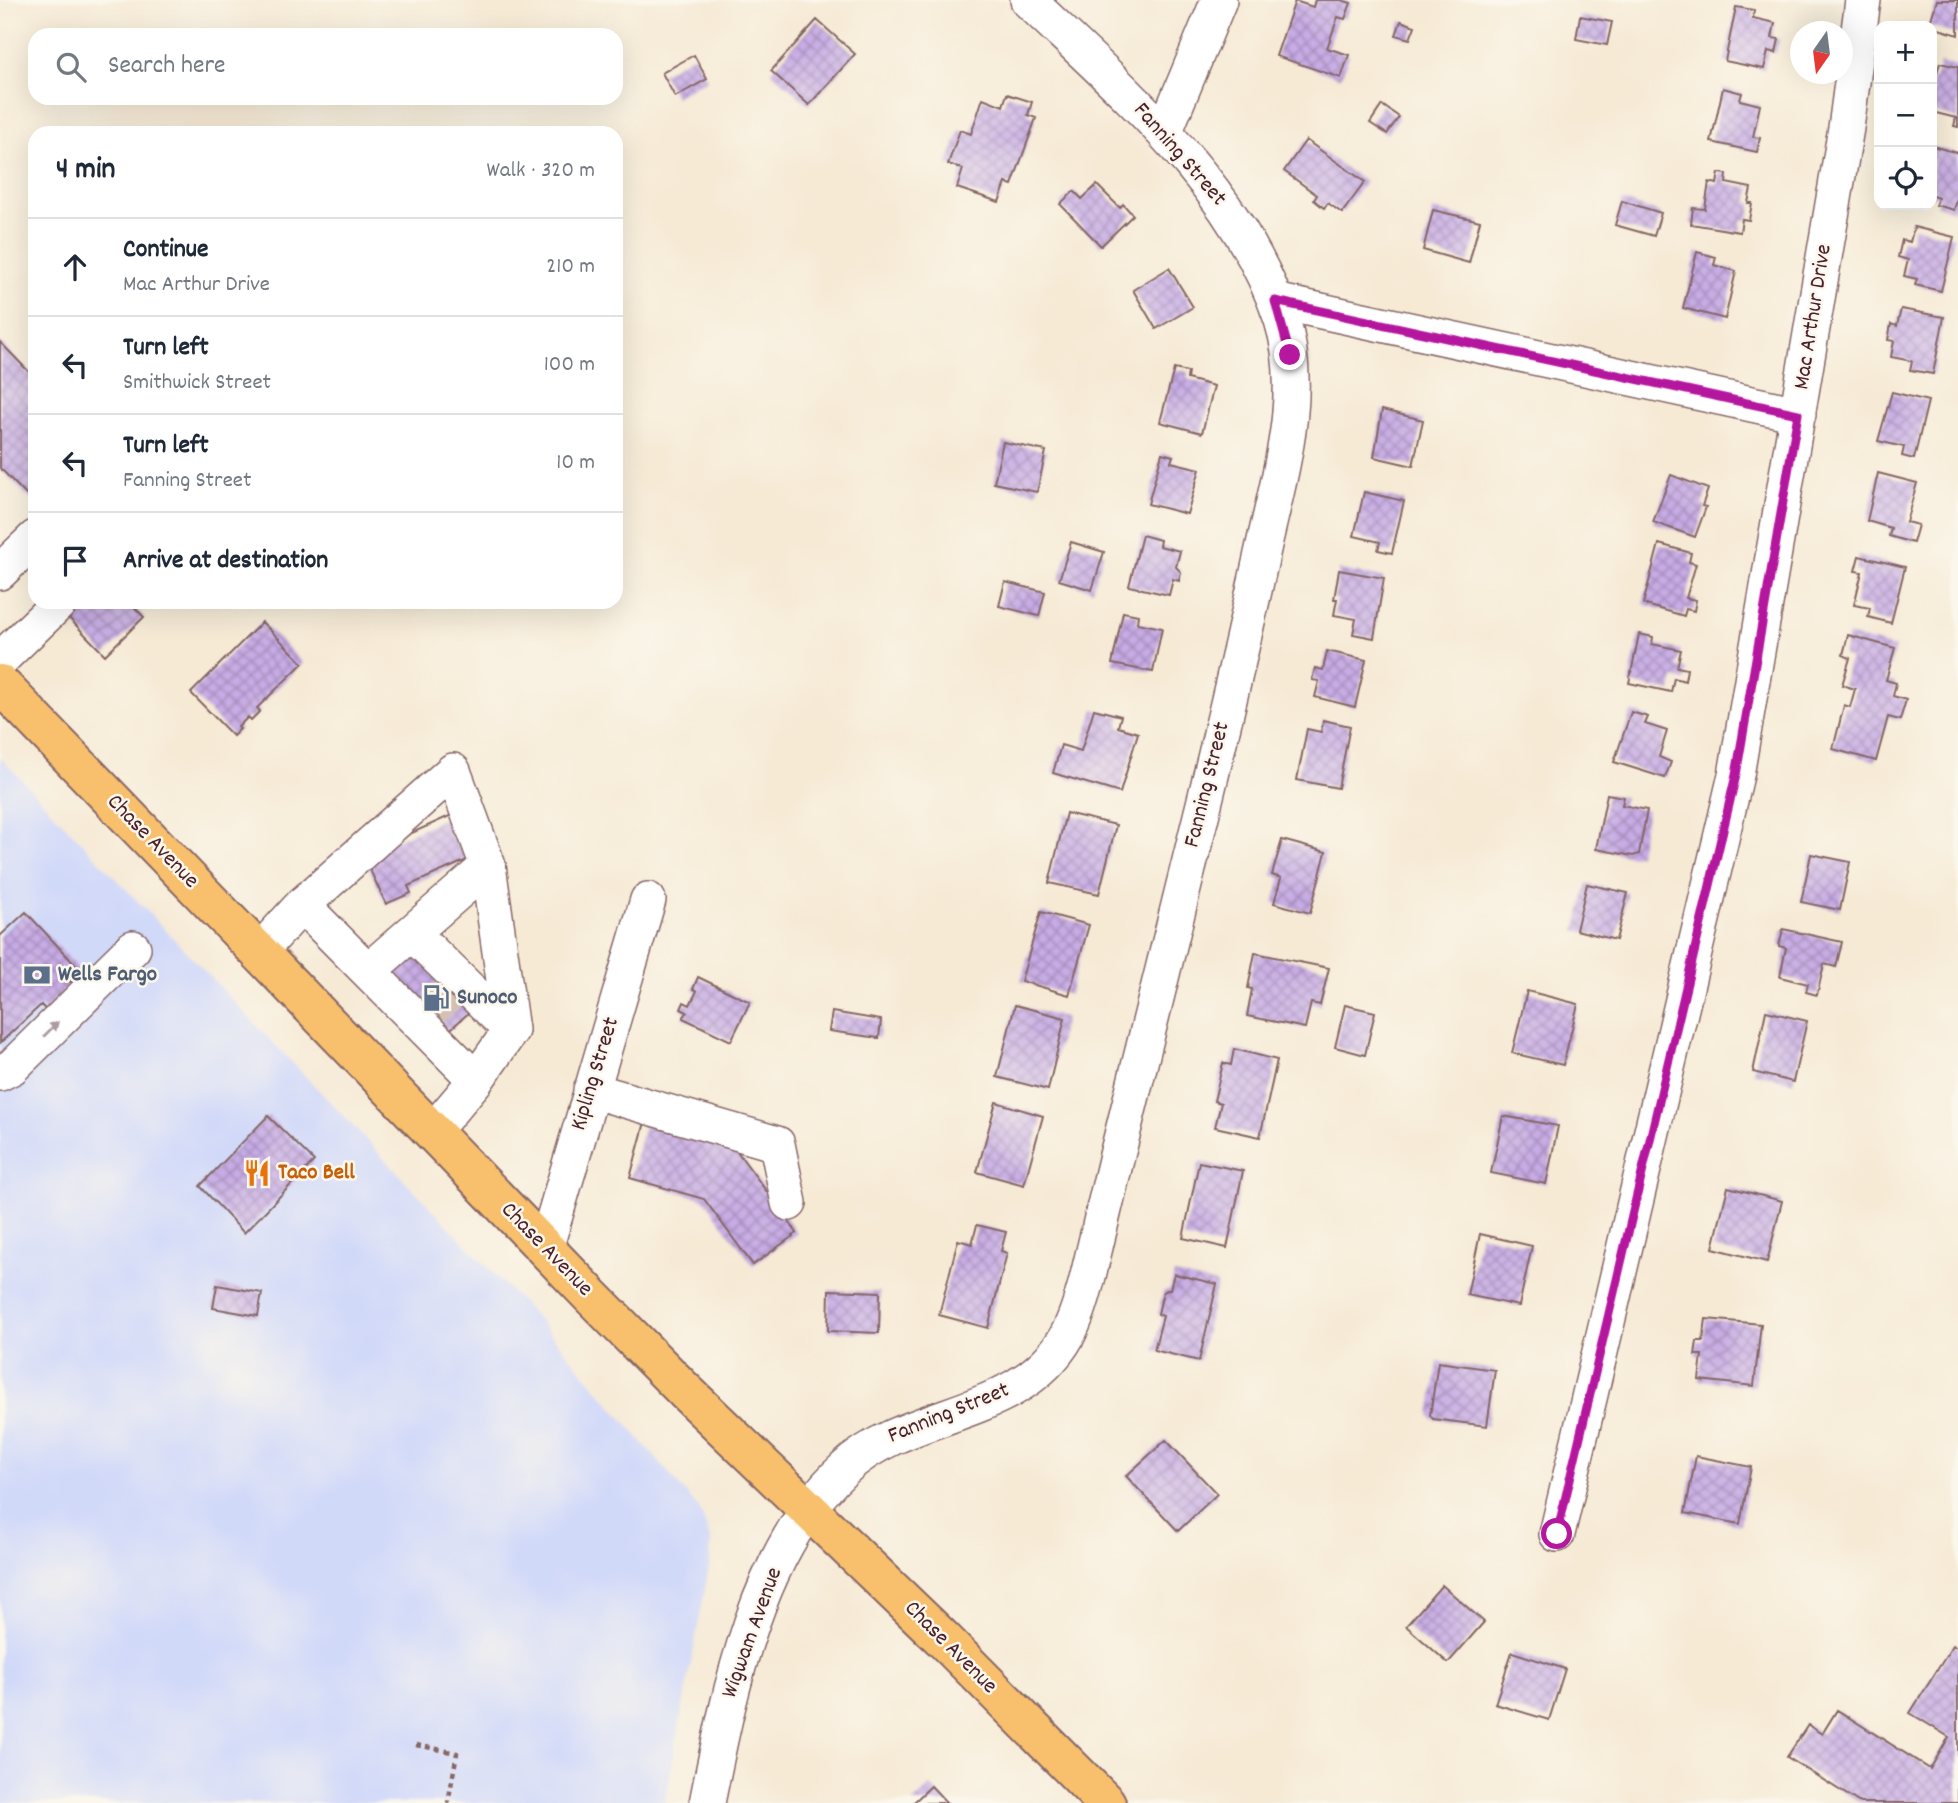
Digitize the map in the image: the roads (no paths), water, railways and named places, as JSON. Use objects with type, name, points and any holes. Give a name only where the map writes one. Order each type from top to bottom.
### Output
[{"type":"main road","name":"Chase Avenue","points":[[0,684],[685,1391],[944,1640],[1106,1803]]},
{"type":"street","name":"Fanning Street","points":[[809,1510],[844,1469],[881,1442],[988,1402],[1025,1382],[1056,1352],[1075,1318],[1088,1276],[1223,726],[1287,432],[1292,373],[1287,337],[1275,301],[1253,255],[1221,201],[1164,133],[1028,0]]},
{"type":"street","points":[[1164,133],[1219,0]]},
{"type":"street","name":"Mac Arthur Drive","points":[[1557,1534],[1736,775],[1846,128],[1863,0]]},
{"type":"street","points":[[1275,301],[1798,414]]},
{"type":"street","points":[[0,660],[53,609]]},
{"type":"street","points":[[258,953],[302,905],[453,771],[488,866],[511,1030],[476,1080],[432,1132]]},
{"type":"street","points":[[368,971],[488,866]]},
{"type":"street","name":"Kipling Street","points":[[545,1249],[648,900]]},
{"type":"street","points":[[302,905],[368,971],[421,1018],[476,1080]]},
{"type":"street","points":[[412,933],[459,985],[511,1030]]},
{"type":"street","points":[[0,1073],[12,1067],[133,948]]},
{"type":"street","points":[[591,1090],[777,1144],[789,1203]]},
{"type":"street","name":"Wigwam Avenue","points":[[707,1803],[726,1706],[739,1657],[774,1570],[809,1510]]},
{"type":"tunnel","points":[[424,1016],[455,988]]},
{"type":"place","name":"Wells Fargo","points":[[37,975]]},
{"type":"place","name":"Sunoco","points":[[436,998]]},
{"type":"place","name":"Taco Bell","points":[[257,1173]]}]
